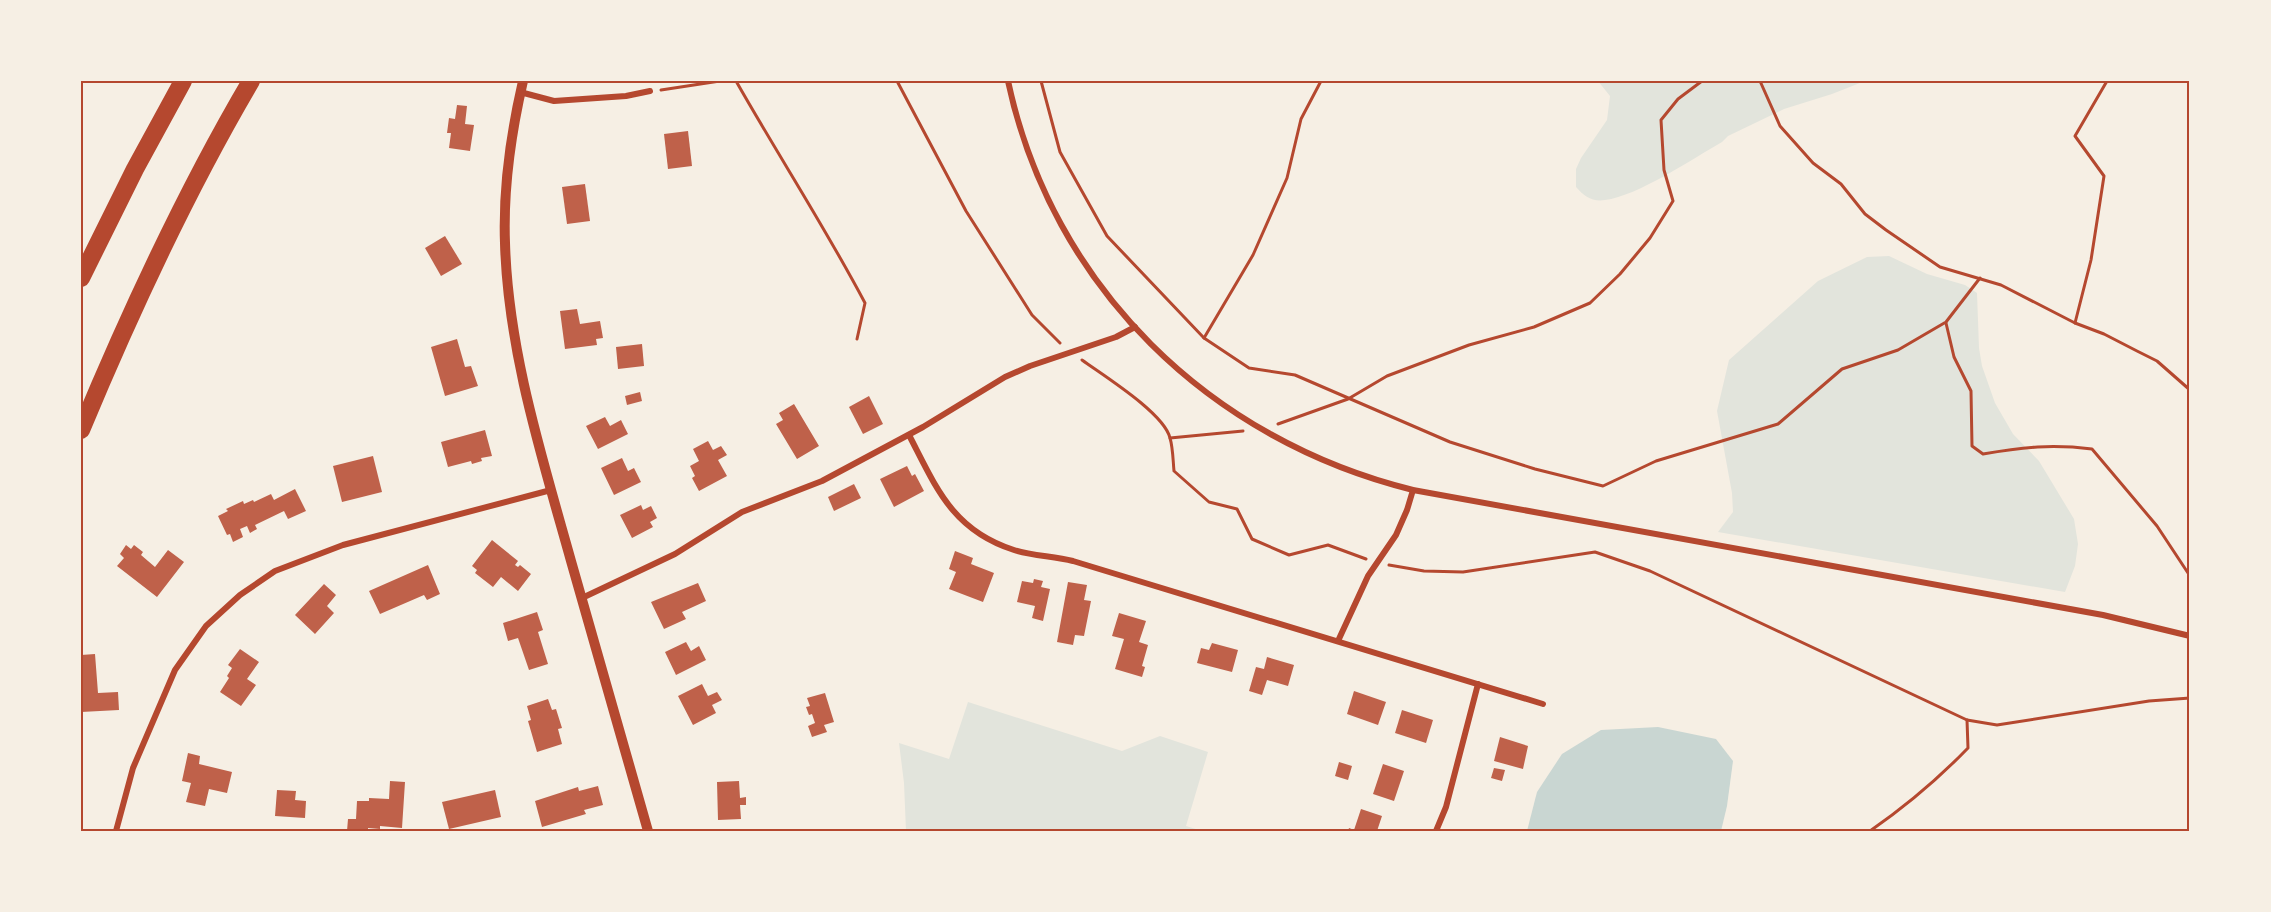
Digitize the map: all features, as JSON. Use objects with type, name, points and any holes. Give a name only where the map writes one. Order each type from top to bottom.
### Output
[{"type":"highway","points":[[81,278],[135,169],[183,81]]},
{"type":"highway","points":[[81,430],[169,233],[251,81]]},
{"type":"street","points":[[1008,81],[1028,152],[1056,214],[1086,265],[1135,327],[1185,376],[1248,422],[1285,443],[1337,466],[1413,490],[2103,615],[2190,636]]},
{"type":"street","points":[[648,831],[551,490],[519,357],[506,269],[505,230],[507,180],[521,86],[554,101],[650,92]]},
{"type":"street","points":[[582,598],[675,554],[742,512],[816,484],[909,435],[1012,373],[1116,337],[1135,327]]},
{"type":"street","points":[[909,435],[938,492],[950,508],[972,528],[999,544],[1022,552],[1067,559],[1543,704]]},
{"type":"street","points":[[116,831],[133,768],[175,670],[206,626],[240,595],[274,571],[343,545],[551,490]]},
{"type":"street","points":[[1338,641],[1368,576],[1396,535],[1413,490]]},
{"type":"street","points":[[1436,831],[1449,796],[1478,684]]},
{"type":"path","points":[[650,92],[720,81]]},
{"type":"path","points":[[736,81],[782,161],[827,232],[865,303],[857,339]]},
{"type":"path","points":[[1041,81],[1060,152],[1107,236],[1204,338],[1249,368],[1295,375],[1450,442],[1534,469],[1603,486],[1656,461],[1778,424],[1842,369],[1898,350],[1946,322],[1980,278]]},
{"type":"path","points":[[1204,338],[1253,255],[1287,178],[1301,119],[1321,81]]},
{"type":"path","points":[[1348,399],[1387,376],[1469,345],[1534,327],[1590,303],[1620,274],[1650,237],[1673,201],[1664,170],[1661,120],[1678,99],[1702,81]]},
{"type":"path","points":[[1761,81],[1780,126],[1813,163],[1841,184],[1865,214],[1940,267],[2001,285],[2075,323],[2104,334],[2157,361],[2190,390]]},
{"type":"path","points":[[2075,323],[2091,260],[2104,176],[2075,136],[2107,81]]},
{"type":"path","points":[[1946,322],[1954,357],[1971,391],[1972,446],[1983,454],[2016,448],[2059,445],[2092,449],[2157,526],[2190,576]]},
{"type":"path","points":[[1870,831],[1897,813],[1936,781],[1968,748],[1967,720]]},
{"type":"shaded area","points":[[1598,81],[1865,81],[1784,109],[1728,136],[1680,167],[1633,192],[1605,200],[1596,200],[1589,198],[1576,187],[1576,169],[1607,120],[1610,96]]},
{"type":"shaded area","points":[[1889,256],[1927,274],[1965,285],[1977,293],[1979,348],[1982,366],[1995,403],[2013,434],[2039,461],[2074,519],[2078,544],[2075,566],[2065,592],[1718,532],[1733,512],[1732,493],[1717,411],[1729,360],[1818,281],[1867,257]]},
{"type":"shaded area","points":[[968,702],[1122,751],[1160,736],[1208,752],[1186,826],[1202,831],[906,831],[904,783],[899,743],[949,759]]},
{"type":"shaded area","points":[[1658,727],[1716,739],[1733,761],[1721,831],[1527,831],[1537,792],[1562,754],[1601,730]]},
{"type":"building","points":[[457,105],[467,106],[465,124],[474,125],[470,151],[449,148],[451,133],[447,133],[449,118],[455,119]]},
{"type":"building","points":[[688,131],[692,166],[668,169],[664,134]]},
{"type":"building","points":[[585,184],[590,221],[567,224],[562,187]]},
{"type":"building","points":[[445,236],[462,264],[441,276],[425,248]]},
{"type":"building","points":[[577,309],[580,324],[600,321],[603,338],[596,339],[597,345],[565,349],[560,311]]},
{"type":"building","points":[[457,339],[465,367],[471,366],[478,386],[445,396],[431,347]]},
{"type":"building","points":[[642,344],[644,366],[618,369],[616,347]]},
{"type":"building","points":[[640,392],[642,401],[627,405],[625,396]]},
{"type":"building","points":[[869,396],[883,424],[863,434],[849,407]]},
{"type":"building","points":[[794,404],[819,446],[797,459],[776,424],[783,420],[779,413]]},
{"type":"building","points":[[605,417],[610,426],[621,420],[628,434],[598,449],[586,426]]},
{"type":"building","points":[[485,430],[492,456],[481,458],[482,461],[472,464],[471,461],[448,467],[441,442]]},
{"type":"building","points":[[708,441],[713,450],[721,446],[727,455],[718,460],[727,476],[699,491],[692,478],[695,476],[690,466],[699,461],[693,449]]},
{"type":"building","points":[[373,456],[382,492],[342,502],[333,466]]},
{"type":"building","points":[[622,458],[628,471],[634,468],[641,482],[614,495],[601,468]]},
{"type":"building","points":[[907,466],[912,476],[915,474],[924,491],[894,507],[880,479]]},
{"type":"building","points":[[854,484],[861,498],[834,511],[828,497]]},
{"type":"building","points":[[295,489],[306,511],[288,519],[284,511],[255,525],[257,529],[250,533],[247,526],[240,529],[243,537],[233,542],[230,534],[227,535],[218,516],[228,511],[226,509],[243,501],[244,504],[253,500],[254,502],[271,494],[274,500]]},
{"type":"building","points":[[641,505],[643,510],[651,506],[657,518],[650,522],[653,527],[632,538],[620,515]]},
{"type":"building","points":[[492,540],[518,561],[515,565],[518,567],[520,565],[531,574],[518,591],[501,577],[493,587],[475,573],[477,570],[472,566]]},
{"type":"building","points":[[126,545],[131,549],[134,545],[143,552],[141,555],[155,567],[168,550],[184,562],[157,597],[117,566],[124,558],[120,554]]},
{"type":"building","points":[[955,551],[973,558],[971,564],[994,573],[983,602],[949,589],[956,572],[949,569]]},
{"type":"building","points":[[428,565],[440,594],[427,600],[424,595],[380,614],[369,591]]},
{"type":"building","points":[[1034,579],[1043,581],[1041,587],[1050,589],[1043,621],[1032,618],[1035,606],[1017,602],[1022,581],[1033,583]]},
{"type":"building","points":[[1068,582],[1087,585],[1084,600],[1091,601],[1084,636],[1075,635],[1073,645],[1057,642]]},
{"type":"building","points":[[698,583],[706,601],[682,612],[686,619],[664,629],[651,602]]},
{"type":"building","points":[[324,584],[336,595],[327,606],[334,613],[315,634],[295,615]]},
{"type":"building","points":[[537,612],[543,630],[538,632],[548,664],[529,670],[518,638],[508,641],[503,623]]},
{"type":"building","points":[[1119,613],[1146,621],[1139,642],[1148,645],[1142,666],[1145,667],[1142,677],[1115,669],[1124,639],[1112,636]]},
{"type":"building","points":[[686,642],[691,651],[699,646],[706,660],[676,675],[665,652]]},
{"type":"building","points":[[1212,643],[1238,650],[1232,672],[1197,663],[1201,648],[1209,650]]},
{"type":"building","points":[[240,649],[259,662],[247,679],[256,685],[241,706],[220,692],[232,668],[228,665]]},
{"type":"building","points":[[95,654],[98,693],[118,692],[119,710],[81,712],[81,655]]},
{"type":"building","points":[[1267,657],[1294,665],[1288,686],[1267,680],[1262,695],[1249,691],[1256,667],[1264,669]]},
{"type":"building","points":[[702,684],[708,696],[717,692],[722,700],[712,705],[716,713],[693,725],[678,696]]},
{"type":"building","points":[[1354,691],[1386,702],[1378,725],[1347,714]]},
{"type":"building","points":[[825,693],[834,722],[824,725],[827,732],[812,737],[808,726],[815,723],[806,707],[810,706],[807,698]]},
{"type":"building","points":[[548,699],[552,710],[556,709],[562,728],[558,729],[562,744],[537,752],[528,721],[531,720],[527,706]]},
{"type":"building","points":[[1402,710],[1433,720],[1426,743],[1395,733]]},
{"type":"building","points":[[1500,737],[1528,746],[1523,769],[1494,761]]},
{"type":"building","points":[[188,753],[200,756],[199,764],[232,772],[227,793],[209,789],[205,806],[186,802],[191,783],[182,781]]},
{"type":"building","points":[[1339,762],[1352,766],[1348,780],[1335,776]]},
{"type":"building","points":[[1383,764],[1404,771],[1394,801],[1373,794]]},
{"type":"building","points":[[1494,768],[1505,770],[1502,781],[1491,778]]},
{"type":"building","points":[[390,781],[405,782],[402,828],[380,826],[380,829],[368,828],[368,831],[347,831],[348,819],[356,819],[357,801],[369,801],[369,798],[389,799]]},
{"type":"building","points":[[739,781],[740,798],[746,797],[746,805],[740,805],[741,819],[718,820],[717,782]]},
{"type":"building","points":[[598,786],[603,805],[584,810],[586,814],[542,827],[535,801],[578,787],[579,791]]},
{"type":"building","points":[[277,790],[296,791],[295,800],[306,801],[305,818],[275,816]]},
{"type":"building","points":[[495,790],[501,817],[449,829],[442,802]]},
{"type":"building","points":[[1361,809],[1382,816],[1377,831],[1348,831],[1349,828],[1354,830]]}]
